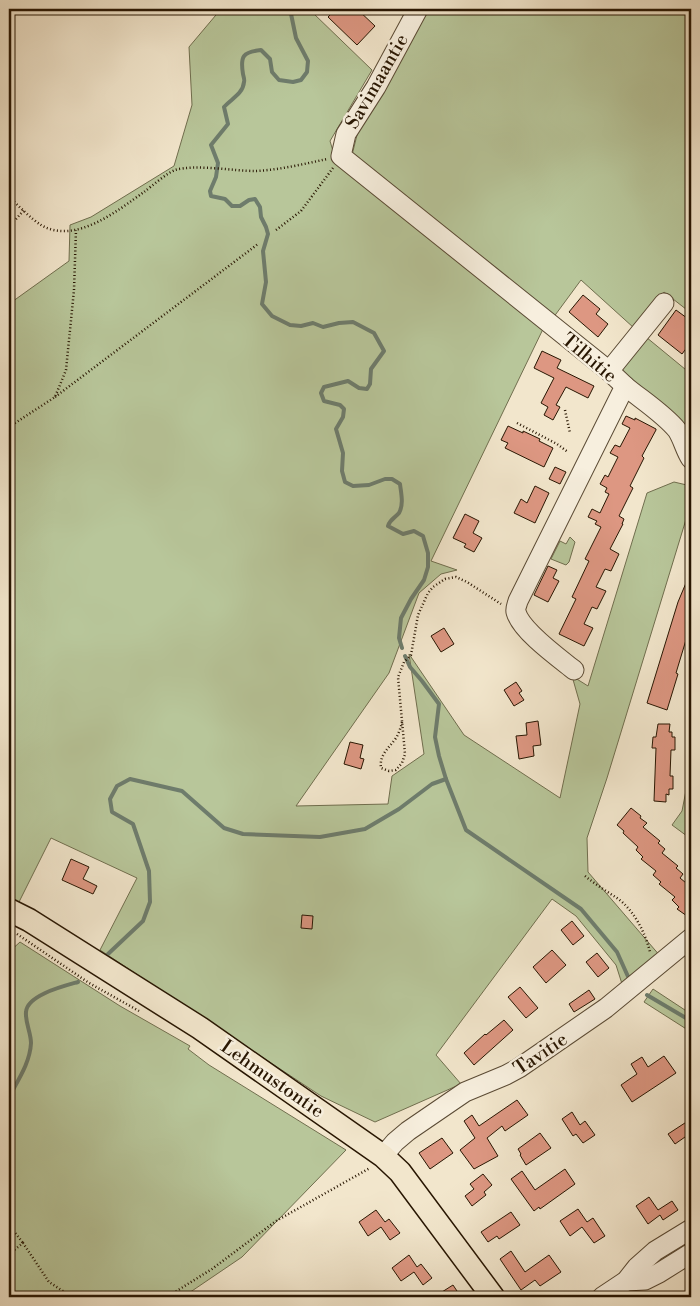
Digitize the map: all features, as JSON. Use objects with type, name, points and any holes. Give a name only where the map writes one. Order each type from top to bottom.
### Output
[{"type":"main road","name":"Lehmustontie","points":[[9,910],[29,920],[200,1028],[379,1160],[400,1172],[493,1297]]},
{"type":"street","name":"Savimaantie","points":[[341,156],[346,134],[376,87],[418,9]]},
{"type":"street","name":"Tilhitie","points":[[341,156],[609,371],[625,386],[518,601],[516,610]]},
{"type":"street","points":[[609,371],[664,303]]},
{"type":"street","points":[[625,386],[670,422],[691,458]]},
{"type":"street","points":[[516,610],[519,619],[537,639],[574,670]]},
{"type":"street","name":"Tavitie","points":[[379,1160],[408,1131],[465,1092],[519,1068],[606,1008],[691,938]]},
{"type":"street","points":[[602,1297],[626,1281],[655,1252],[691,1229]]},
{"type":"street","points":[[626,1281],[645,1280],[691,1252]]},
{"type":"path","points":[[9,198],[41,225],[58,231],[76,230],[91,226],[116,211],[174,171],[197,168],[257,171],[298,166],[341,156]]},
{"type":"path","points":[[276,230],[301,211],[341,156]]},
{"type":"path","points":[[9,227],[24,210]]},
{"type":"path","points":[[55,397],[66,370],[74,290],[76,230]]},
{"type":"path","points":[[9,427],[55,397],[258,244]]},
{"type":"path","points":[[565,410],[570,433]]},
{"type":"path","points":[[517,423],[557,444],[568,452]]},
{"type":"path","points":[[402,722],[398,735],[380,761],[381,768],[384,770],[396,770],[402,763],[405,754],[398,677],[404,662],[410,655],[418,615],[428,593],[433,587],[445,579],[456,577],[497,602],[516,610]]},
{"type":"path","points":[[584,876],[619,900],[637,919],[650,951],[646,957]]},
{"type":"path","points":[[14,933],[88,983],[138,1011]]},
{"type":"path","points":[[167,1297],[212,1269],[276,1221],[379,1160]]},
{"type":"path","points":[[9,1225],[49,1282],[72,1297]]},
{"type":"path","points":[[9,1254],[23,1243]]},
{"type":"green space","points":[[221,9],[315,9],[313,13],[372,70],[330,141],[336,161],[544,327],[431,561],[457,570],[441,574],[419,593],[389,673],[296,806],[388,804],[392,776],[424,754],[409,654],[464,735],[560,798],[580,704],[572,676],[588,686],[647,493],[674,482],[691,486],[691,503],[587,838],[588,872],[661,957],[623,987],[616,965],[576,916],[552,899],[436,1055],[461,1084],[375,1122],[321,1096],[100,950],[137,878],[51,838],[18,904],[9,899],[9,304],[69,261],[70,225],[91,217],[174,166],[192,105],[189,47]]},
{"type":"green space","points":[[428,9],[691,9],[691,313],[664,292],[634,328],[581,280],[553,318],[352,155],[358,131]]},
{"type":"green space","points":[[646,337],[691,374],[691,436],[673,415],[616,369]]},
{"type":"green space","points":[[570,537],[575,542],[569,562],[566,565],[551,559],[560,541],[566,544]]},
{"type":"green space","points":[[691,740],[691,839],[672,825],[682,811],[689,775],[688,754]]},
{"type":"green space","points":[[20,942],[120,1006],[190,1046],[188,1049],[209,1065],[346,1150],[242,1257],[183,1297],[9,1297],[9,952]]},
{"type":"green space","points":[[653,989],[691,1014],[691,1032],[644,1002]]},
{"type":"building","points":[[336,9],[357,9],[375,26],[357,45],[328,17]]},
{"type":"building","points":[[583,295],[600,309],[596,314],[608,324],[598,337],[569,312]]},
{"type":"building","points":[[676,310],[691,321],[691,342],[682,354],[658,335]]},
{"type":"building","points":[[542,351],[561,360],[557,368],[594,386],[588,398],[566,387],[556,405],[560,407],[553,420],[544,415],[548,407],[541,403],[554,378],[534,368]]},
{"type":"building","points":[[626,416],[635,420],[635,418],[656,430],[642,456],[644,458],[630,486],[633,488],[619,516],[624,519],[623,524],[610,549],[619,554],[611,571],[605,569],[596,587],[606,591],[597,609],[592,607],[584,624],[593,628],[584,646],[559,634],[576,599],[572,597],[589,561],[585,559],[601,527],[595,524],[597,521],[588,517],[592,509],[600,513],[609,494],[605,492],[607,488],[600,484],[605,475],[608,477],[618,457],[610,453],[615,445],[620,447],[630,428],[622,424]]},
{"type":"building","points":[[508,426],[540,439],[539,441],[553,448],[544,467],[505,448],[508,443],[501,440]]},
{"type":"building","points":[[555,467],[566,472],[560,484],[549,479]]},
{"type":"building","points":[[535,486],[549,493],[535,523],[514,513],[521,499],[527,503]]},
{"type":"building","points":[[465,514],[479,521],[473,533],[482,538],[474,552],[464,547],[466,544],[453,538]]},
{"type":"building","points":[[548,566],[557,570],[553,578],[559,581],[548,602],[534,595]]},
{"type":"building","points":[[691,571],[691,631],[689,630],[667,710],[647,703],[678,602]]},
{"type":"building","points":[[444,628],[454,644],[441,652],[431,636]]},
{"type":"building","points":[[516,682],[522,691],[519,693],[524,700],[514,706],[504,690]]},
{"type":"building","points":[[538,721],[541,745],[533,746],[534,756],[519,759],[516,736],[527,735],[526,723]]},
{"type":"building","points":[[658,724],[670,724],[669,732],[672,732],[672,737],[675,737],[675,750],[671,750],[670,776],[673,776],[673,789],[669,789],[669,795],[666,794],[666,802],[654,801],[656,748],[652,748],[653,737],[656,737]]},
{"type":"building","points":[[350,742],[363,745],[360,758],[364,759],[361,769],[344,764]]},
{"type":"building","points":[[631,808],[647,823],[643,827],[660,841],[658,843],[665,849],[662,853],[678,866],[676,868],[683,874],[680,878],[691,887],[691,911],[687,916],[677,909],[679,907],[672,900],[675,897],[659,884],[661,882],[653,875],[656,871],[641,859],[643,857],[636,850],[638,847],[617,825]]},
{"type":"building","points":[[71,859],[89,867],[83,879],[97,886],[93,894],[62,880]]},
{"type":"building","points":[[302,915],[313,916],[312,929],[301,928]]},
{"type":"building","points":[[572,921],[584,936],[573,945],[561,930]]},
{"type":"building","points":[[552,950],[566,965],[546,983],[533,967]]},
{"type":"building","points":[[597,953],[609,968],[598,977],[586,962]]},
{"type":"building","points":[[520,987],[538,1008],[526,1018],[508,997]]},
{"type":"building","points":[[589,990],[595,999],[574,1012],[569,1004]]},
{"type":"building","points":[[504,1020],[513,1030],[474,1065],[464,1053]]},
{"type":"building","points":[[664,1056],[676,1073],[632,1102],[621,1085],[637,1074],[631,1064],[642,1057],[648,1067]]},
{"type":"building","points":[[517,1100],[528,1115],[505,1131],[502,1126],[487,1138],[498,1156],[474,1169],[460,1150],[475,1138],[464,1121],[472,1115],[479,1126]]},
{"type":"building","points":[[572,1112],[580,1125],[585,1121],[595,1135],[583,1143],[576,1134],[573,1136],[562,1119]]},
{"type":"building","points":[[691,1119],[691,1147],[685,1137],[675,1144],[668,1134]]},
{"type":"building","points":[[540,1133],[551,1148],[526,1165],[518,1149]]},
{"type":"building","points":[[442,1138],[453,1153],[430,1169],[419,1153]]},
{"type":"building","points":[[565,1169],[575,1184],[540,1209],[539,1207],[534,1211],[511,1179],[522,1171],[535,1190]]},
{"type":"building","points":[[483,1174],[492,1185],[484,1192],[486,1195],[472,1206],[465,1196],[474,1189],[470,1184]]},
{"type":"building","points":[[649,1197],[658,1210],[672,1201],[678,1210],[663,1220],[660,1215],[648,1224],[636,1206]]},
{"type":"building","points":[[578,1209],[587,1222],[593,1218],[605,1236],[594,1243],[582,1227],[570,1236],[560,1221]]},
{"type":"building","points":[[376,1210],[385,1222],[389,1219],[400,1233],[390,1240],[381,1227],[368,1236],[359,1222]]},
{"type":"building","points":[[511,1212],[520,1225],[499,1239],[497,1236],[488,1242],[481,1232]]},
{"type":"building","points":[[511,1251],[525,1272],[549,1255],[561,1272],[540,1286],[535,1280],[521,1290],[500,1259]]},
{"type":"building","points":[[409,1255],[417,1267],[421,1264],[432,1278],[423,1285],[414,1272],[401,1281],[392,1268]]},
{"type":"building","points":[[453,1285],[461,1297],[434,1297]]},
{"type":"waterway","points":[[290,9],[296,38],[308,61],[307,72],[301,80],[293,82],[279,80],[272,72],[270,59],[261,50],[250,52],[244,56],[242,63],[243,86],[239,93],[224,107],[228,124],[211,145],[218,163],[216,177],[210,191],[211,196],[225,199],[232,206],[240,206],[249,200],[255,199],[260,207],[261,217],[268,234],[263,251],[266,282],[262,304],[272,316],[290,325],[301,326],[313,323],[323,327],[353,322],[374,333],[384,351],[371,369],[370,384],[367,389],[359,388],[348,381],[324,387],[321,393],[324,401],[340,405],[344,409],[343,417],[336,429],[343,453],[342,471],[345,482],[353,486],[369,485],[385,479],[392,479],[400,484],[401,510],[388,526],[403,534],[414,531],[423,536],[428,553],[428,567],[424,580],[401,618],[399,638],[402,648]]},
{"type":"waterway","points":[[405,656],[410,667],[439,704],[435,737],[439,756],[466,830],[581,909],[617,952],[630,981]]},
{"type":"waterway","points":[[108,954],[143,921],[150,902],[149,871],[133,824],[112,812],[110,799],[117,786],[130,779],[182,791],[224,828],[243,834],[320,837],[365,829],[399,809],[432,784],[446,779]]},
{"type":"waterway","points":[[9,1097],[23,1071],[30,1050],[31,1039],[26,1016],[28,1006],[39,996],[47,992],[78,982]]},
{"type":"waterway","points":[[647,995],[691,1021]]}]
